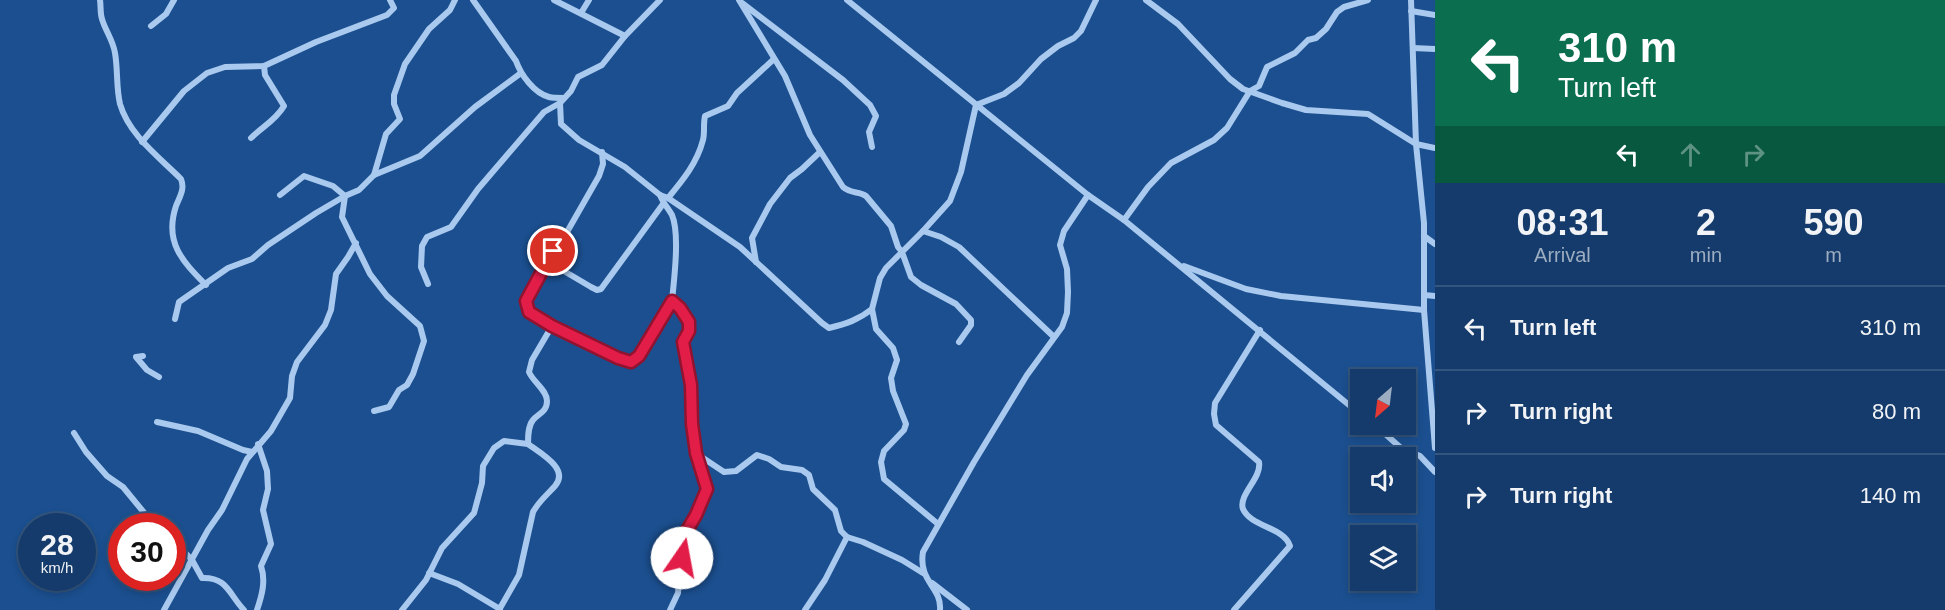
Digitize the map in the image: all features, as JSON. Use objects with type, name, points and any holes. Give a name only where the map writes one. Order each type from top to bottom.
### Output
[{"type":"street","points":[[100,0],[102,18],[115,54],[120,105],[142,142],[181,179],[183,184],[173,222],[175,248],[183,262],[206,285]]},
{"type":"street","points":[[151,26],[166,14],[174,0]]},
{"type":"street","points":[[142,142],[184,91],[207,74],[225,67],[264,66],[316,42],[387,15],[394,8],[390,0]]},
{"type":"street","points":[[374,175],[386,134],[399,119],[394,104],[394,95],[405,64],[429,30],[450,10],[455,0]]},
{"type":"street","points":[[473,0],[516,61],[520,73],[548,97],[562,100]]},
{"type":"street","points":[[554,0],[625,36]]},
{"type":"street","points":[[581,13],[588,0]]},
{"type":"street","points":[[428,284],[421,267],[422,246],[428,237],[451,227],[478,189],[544,112],[562,100],[578,77],[602,65],[625,36],[660,0]]},
{"type":"street","points":[[739,0],[790,85],[810,135],[843,187],[848,191],[866,196],[891,226],[911,277],[956,304],[971,320],[971,325],[959,342]]},
{"type":"street","points":[[739,0],[843,80],[870,105],[876,116],[869,132],[872,147]]},
{"type":"street","points":[[847,0],[1088,195],[1178,263],[1350,406]]},
{"type":"street","points":[[976,105],[1005,94],[1019,83],[1041,59],[1058,46],[1074,38],[1081,31],[1096,0]]},
{"type":"street","points":[[1146,0],[1178,24],[1230,79],[1243,88],[1306,110],[1368,114],[1416,144],[1435,148]]},
{"type":"street","points":[[1124,220],[1148,187],[1172,163],[1215,140],[1227,128],[1250,91],[1259,86],[1267,67],[1295,52],[1308,40],[1316,38],[1326,29],[1337,12],[1368,0]]},
{"type":"street","points":[[1411,0],[1416,144],[1424,236],[1424,310],[1432,370],[1435,448]]},
{"type":"street","points":[[1411,11],[1435,15]]},
{"type":"street","points":[[1413,48],[1435,49]]},
{"type":"street","points":[[668,198],[694,164],[705,137],[703,125],[705,116],[728,106],[737,93],[774,59]]},
{"type":"street","points":[[252,138],[260,128],[280,113],[284,106],[265,75],[264,66]]},
{"type":"street","points":[[175,319],[179,302],[228,268],[252,259],[268,245],[345,196],[359,190],[374,175],[420,156],[475,107],[520,73]]},
{"type":"street","points":[[562,100],[561,124],[579,140],[625,167],[660,195],[668,198],[740,247],[829,328],[859,319],[872,309]]},
{"type":"street","points":[[938,524],[884,479],[881,462],[884,451],[904,430],[906,424],[893,391],[891,378],[897,360],[893,348],[876,329],[872,309],[880,278],[886,268],[950,201],[961,172],[976,105]]},
{"type":"street","points":[[602,152],[603,164],[599,176],[526,301],[526,307],[533,315],[618,358],[631,362],[639,356],[672,301],[675,229],[672,215],[663,204],[660,195]]},
{"type":"street","points":[[756,262],[752,238],[766,211],[790,178],[820,152]]},
{"type":"street","points":[[280,195],[304,176],[333,186],[345,196]]},
{"type":"street","points":[[940,610],[939,598],[924,573],[921,563],[923,552],[1027,375],[1062,327],[1067,313],[1067,269],[1060,245],[1064,231],[1088,195]]},
{"type":"street","points":[[345,196],[342,217],[370,274],[387,296],[420,326],[424,341],[414,374],[407,385],[399,390],[389,406],[374,411]]},
{"type":"street","points":[[548,261],[597,290],[601,288],[663,204]]},
{"type":"street","points":[[923,231],[941,237],[959,247],[1054,337]]},
{"type":"street","points":[[1424,236],[1435,244]]},
{"type":"street","points":[[166,609],[208,530],[222,510],[238,475],[258,444],[271,431],[290,398],[292,376],[297,362],[325,326],[331,310],[336,274],[356,243]]},
{"type":"street","points":[[1178,263],[1246,289],[1281,296],[1424,310]]},
{"type":"street","points":[[1424,295],[1435,296]]},
{"type":"street","points":[[670,610],[678,593],[682,539],[707,489],[696,453],[692,424],[691,385],[683,342],[689,331],[689,322],[680,308],[672,301]]},
{"type":"street","points":[[528,444],[532,421],[544,411],[547,400],[529,372],[532,360],[552,326]]},
{"type":"street","points":[[1234,610],[1290,546],[1284,537],[1260,524],[1242,507],[1243,500],[1259,471],[1259,462],[1216,425],[1214,414],[1215,403],[1260,330]]},
{"type":"street","points":[[143,356],[136,357],[147,370],[159,377]]},
{"type":"street","points":[[158,422],[198,431],[252,452]]},
{"type":"street","points":[[74,433],[106,476],[123,487],[147,513]]},
{"type":"street","points":[[1386,435],[1401,448],[1420,456],[1435,472]]},
{"type":"street","points":[[402,610],[426,580],[429,573],[442,548],[474,513],[482,483],[483,466],[494,448],[504,441],[528,444],[558,469],[560,476],[557,483],[537,504],[533,512],[519,575],[500,609],[458,585],[429,573]]},
{"type":"street","points":[[257,610],[263,593],[261,566],[271,544],[263,510],[268,489],[267,471],[258,444]]},
{"type":"street","points":[[696,453],[724,472],[736,471],[757,455],[781,467],[802,470],[809,475],[813,489],[835,510],[841,531],[847,537],[883,551],[924,573]]},
{"type":"street","points":[[805,610],[825,580],[847,537]]},
{"type":"street","points":[[186,554],[202,578],[222,582],[244,610]]},
{"type":"street","points":[[929,581],[967,610]]},
{"type":"route","points":[[553,251],[526,301],[529,312],[552,326],[631,362],[639,356],[672,301],[680,308],[689,322],[689,331],[683,342],[691,385],[692,424],[696,453],[707,489],[682,539],[682,558]]}]
